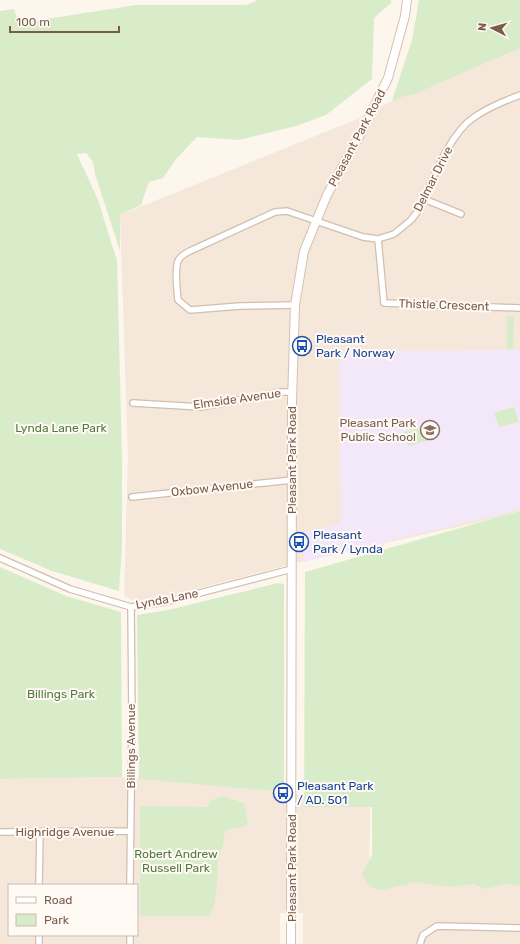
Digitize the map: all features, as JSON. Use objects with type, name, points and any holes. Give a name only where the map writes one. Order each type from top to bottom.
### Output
[{"type":"street","name":"Pleasant Park Road","points":[[291,944],[292,480],[295,305],[304,251],[326,195],[363,129],[388,78],[405,16],[407,0]]},
{"type":"street","name":"Delmar Drive","points":[[378,239],[394,234],[411,220],[424,199],[452,139],[472,119],[496,104],[520,94]]},
{"type":"street","points":[[424,199],[461,214]]},
{"type":"street","points":[[295,305],[240,306],[190,310],[178,300],[178,261],[183,255],[190,251],[275,212],[287,211],[363,237],[378,239]]},
{"type":"street","name":"Thistle Crescent","points":[[378,239],[384,303],[520,308]]},
{"type":"street","name":"Elmside Avenue","points":[[133,403],[201,407],[282,392],[293,392]]},
{"type":"street","name":"Oxbow Avenue","points":[[132,497],[292,480]]},
{"type":"street","name":"Lynda Lane","points":[[0,558],[70,589],[131,607],[165,602],[292,569]]},
{"type":"street","name":"Billings Avenue","points":[[130,884],[132,716],[131,607]]},
{"type":"street","name":"Highridge Avenue","points":[[0,832],[130,831]]},
{"type":"street","points":[[39,884],[40,832]]},
{"type":"street","points":[[420,944],[423,935],[437,926],[520,928]]},
{"type":"shaded area","points":[[520,45],[520,511],[475,523],[292,564],[165,597],[135,601],[124,596],[128,457],[120,215],[355,120],[392,101]]},
{"type":"shaded area","name":"Pleasant Park Public School","points":[[520,350],[520,509],[304,562],[303,533],[341,523],[339,351]]},
{"type":"shaded area","points":[[127,777],[284,792],[370,806],[369,881],[520,880],[520,944],[303,944],[303,913],[280,913],[280,944],[0,944],[0,779]]},
{"type":"green space","name":"Lynda Lane Park","points":[[258,0],[391,0],[391,3],[374,18],[372,79],[326,115],[296,126],[239,140],[197,137],[176,159],[163,178],[149,182],[141,205],[120,215],[120,251],[95,174],[93,162],[86,153],[77,154],[98,200],[117,261],[122,457],[122,547],[119,591],[52,571],[0,549],[0,11],[14,9],[18,22],[27,22],[136,5],[247,5]]},
{"type":"green space","points":[[419,0],[520,0],[520,48],[412,95],[407,95],[392,101],[412,40]]},
{"type":"green space","points":[[507,316],[514,316],[513,349],[507,349]]},
{"type":"green space","points":[[514,407],[519,422],[499,427],[494,413]]},
{"type":"green space","points":[[423,427],[427,441],[408,446],[404,432]]},
{"type":"green space","points":[[520,511],[520,886],[506,884],[486,889],[474,884],[450,887],[416,882],[382,890],[369,887],[362,874],[372,855],[372,807],[304,807],[305,572]]},
{"type":"green space","name":"Billings Park","points":[[0,567],[66,596],[121,612],[122,777],[0,779]]},
{"type":"green space","points":[[278,583],[284,584],[284,792],[139,779],[137,615],[168,610]]},
{"type":"green space","name":"Robert Andrew Russell Park","points":[[222,796],[244,803],[248,824],[242,827],[225,830],[223,845],[218,858],[217,888],[211,916],[140,916],[140,806],[209,807],[209,802]]},
{"type":"place","name":"Pleasant Park / Norway","points":[[302,346]]},
{"type":"place","name":"Pleasant Park Public School","points":[[430,430]]},
{"type":"place","name":"Pleasant Park / Lynda","points":[[299,542]]},
{"type":"place","name":"Pleasant Park / AD. 501","points":[[283,793]]}]
